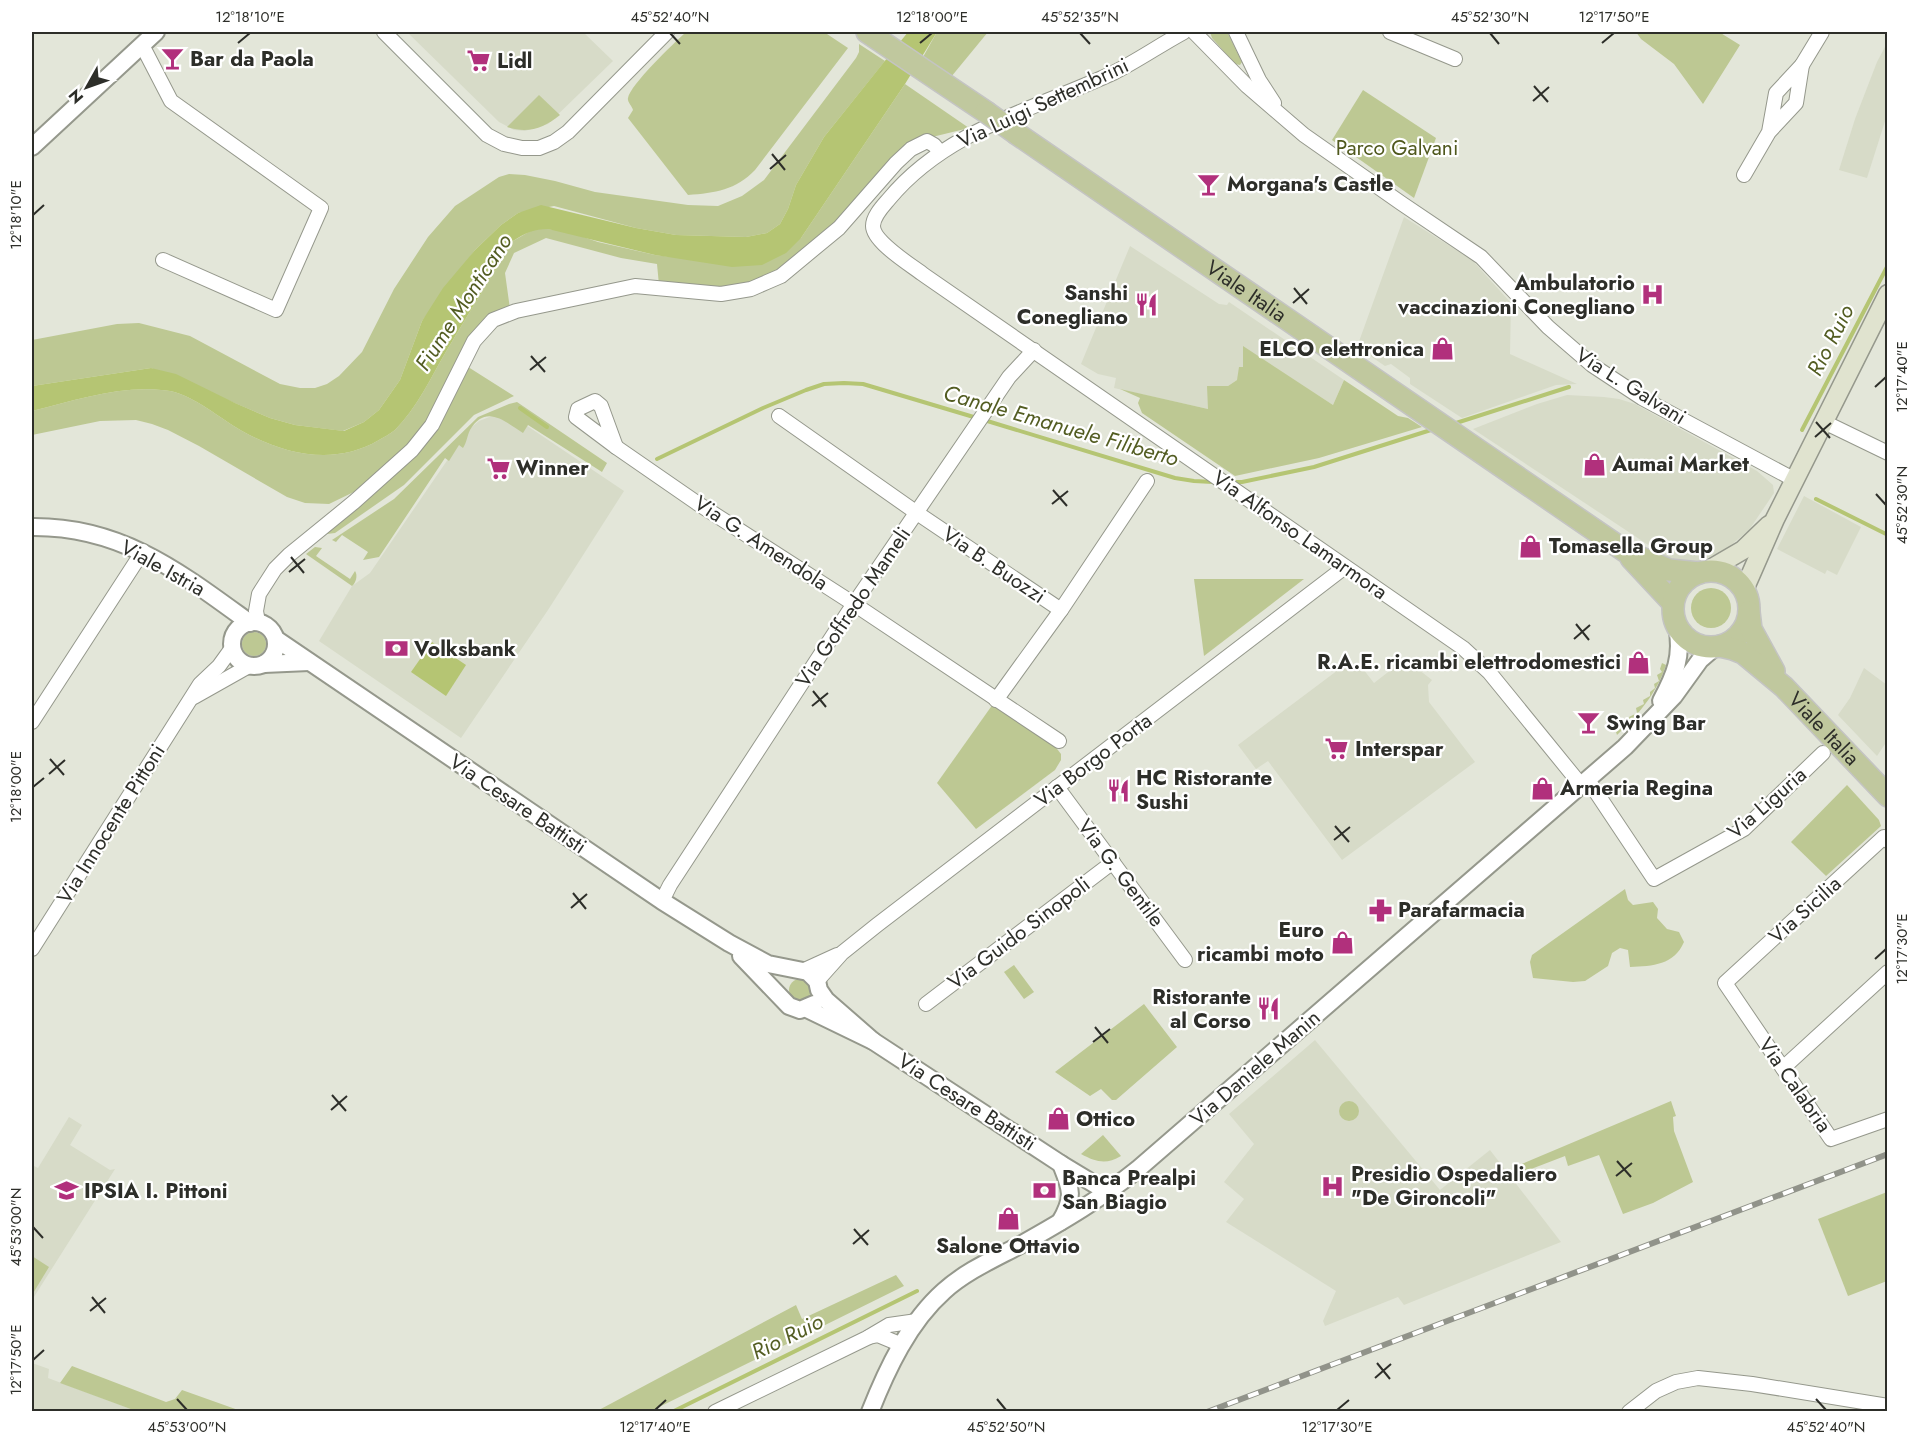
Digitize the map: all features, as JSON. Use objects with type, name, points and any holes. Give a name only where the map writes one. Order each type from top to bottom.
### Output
[{"type":"main road","name":"Viale Italia","points":[[868,32],[1624,551],[1673,603]]},
{"type":"main road","points":[[1744,590],[1775,519],[1887,294]]},
{"type":"main road","points":[[1703,572],[1718,571],[1736,580],[1744,590],[1748,601],[1749,612],[1746,625],[1740,635],[1718,647],[1694,644],[1687,639],[1677,626],[1673,611],[1676,593],[1682,584],[1703,572],[1743,550],[1775,519]]},
{"type":"main road","name":"Viale Italia","points":[[1624,551],[1669,570],[1703,572]]},
{"type":"main road","name":"Viale Italia","points":[[1749,612],[1751,629],[1761,651],[1784,687]]},
{"type":"main road","name":"Viale Italia","points":[[1718,647],[1743,653],[1784,687],[1887,796]]},
{"type":"street","points":[[32,147],[156,32]]},
{"type":"street","points":[[384,32],[487,135],[504,144],[531,148],[554,142],[568,132],[667,32]]},
{"type":"street","name":"Via Luigi Settembrini","points":[[254,622],[259,594],[275,569],[402,460],[422,438],[436,418],[474,341],[493,320],[510,313],[635,286],[703,294],[721,294],[751,289],[780,276],[838,228],[876,184],[911,149],[927,141],[940,152],[970,135],[1115,72],[1184,32]]},
{"type":"street","name":"Via L. Galvani","points":[[1194,32],[1247,86],[1335,158],[1481,257],[1548,327],[1592,365],[1642,398],[1796,480]]},
{"type":"street","points":[[1236,32],[1259,80],[1283,117]]},
{"type":"street","points":[[1390,32],[1455,59]]},
{"type":"street","points":[[1769,132],[1776,93],[1802,65],[1822,32]]},
{"type":"street","points":[[142,45],[171,101],[321,208],[276,310],[163,260]]},
{"type":"street","points":[[1744,175],[1769,132],[1796,103],[1802,65]]},
{"type":"street","name":"Via Alfonso Lamarmora","points":[[940,152],[904,182],[874,218],[874,233],[892,252],[1431,625],[1472,656],[1585,783]]},
{"type":"street","name":"Via Goffredo Mameli","points":[[662,901],[677,874],[854,604],[1009,377],[1034,350]]},
{"type":"street","name":"Via B. Buozzi","points":[[779,416],[1061,610]]},
{"type":"street","points":[[1824,422],[1887,453]]},
{"type":"street","name":"Via G. Amendola","points":[[616,447],[697,503],[854,604],[1059,741]]},
{"type":"street","points":[[996,700],[1061,610],[1147,481]]},
{"type":"street","name":"Viale Istria","points":[[32,527],[88,533],[143,551],[184,575],[254,622]]},
{"type":"street","points":[[32,722],[143,551]]},
{"type":"street","name":"Via Borgo Porta","points":[[799,971],[842,953],[1345,567]]},
{"type":"street","name":"Viale Istria","points":[[221,602],[234,641]]},
{"type":"street","points":[[257,665],[274,654],[276,639],[269,628],[254,622],[244,624],[234,641],[238,660],[257,665],[309,662]]},
{"type":"street","name":"Via Daniele Manin","points":[[1651,720],[1667,689],[1679,657],[1677,626]]},
{"type":"street","name":"Via Cesare Battisti","points":[[276,639],[662,901],[729,943],[768,964],[808,972],[826,1000],[873,1041]]},
{"type":"street","name":"Via Innocente Pittoni","points":[[32,949],[190,699],[200,684],[219,666],[234,641]]},
{"type":"street","name":"Via Daniele Manin","points":[[870,1412],[902,1345],[917,1322],[944,1291],[956,1281],[1059,1224],[1109,1193],[1585,783],[1674,696],[1700,660],[1718,647]]},
{"type":"street","name":"Via Innocente Pittoni","points":[[190,699],[257,665]]},
{"type":"street","name":"Via Liguria","points":[[1585,783],[1654,879],[1744,829],[1824,753]]},
{"type":"street","name":"Via G. Gentile","points":[[1057,787],[1185,960]]},
{"type":"street","name":"Via Sicilia","points":[[1725,983],[1886,839]]},
{"type":"street","name":"Via Guido Sinopoli","points":[[926,1004],[1113,862]]},
{"type":"street","name":"Via Cesare Battisti","points":[[729,943],[789,1006],[800,1010],[807,1009],[873,1041],[1109,1193]]},
{"type":"street","name":"Via Borgo Porta","points":[[818,985],[842,953]]},
{"type":"street","points":[[781,996],[781,983],[785,978],[799,971]]},
{"type":"street","points":[[1783,1068],[1887,972]]},
{"type":"street","name":"Via Calabria","points":[[1725,983],[1831,1139],[1887,1119]]},
{"type":"street","points":[[807,1009],[816,1001],[818,985]]},
{"type":"street","points":[[1059,1224],[1071,1199],[1070,1187],[1061,1164]]},
{"type":"street","points":[[715,1412],[889,1325],[917,1322]]},
{"type":"street","points":[[867,1338],[878,1335],[902,1345]]},
{"type":"street","points":[[1629,1412],[1656,1391],[1676,1382],[1698,1378],[1752,1384],[1887,1406]]},
{"type":"shaded area","points":[[407,32],[583,32],[613,61],[548,124],[525,131],[514,130],[499,122]]},
{"type":"shaded area","points":[[1887,43],[1887,115],[1867,178],[1839,170],[1855,119],[1877,62]]},
{"type":"shaded area","points":[[1404,217],[1472,260],[1511,303],[1510,354],[1577,384],[1556,385],[1462,418],[1410,384],[1410,378],[1391,364],[1385,366],[1357,347]]},
{"type":"shaded area","points":[[1130,246],[1219,304],[1227,305],[1229,302],[1344,380],[1333,405],[1243,347],[1243,367],[1237,380],[1228,386],[1208,409],[1114,388],[1116,378],[1098,374],[1081,364]]},
{"type":"shaded area","points":[[1567,395],[1604,397],[1635,404],[1757,471],[1773,485],[1774,493],[1749,530],[1725,550],[1703,560],[1689,562],[1668,558],[1473,429]]},
{"type":"shaded area","points":[[505,411],[624,491],[548,610],[461,738],[319,641],[352,586],[370,573],[468,430],[479,421]]},
{"type":"shaded area","points":[[1804,496],[1861,527],[1837,575],[1827,570],[1825,574],[1777,549]]},
{"type":"shaded area","name":"Interspar","points":[[1405,659],[1432,680],[1428,685],[1429,702],[1475,762],[1342,860],[1268,761],[1256,769],[1238,745],[1350,661],[1357,670],[1363,669],[1374,683]]},
{"type":"shaded area","points":[[1864,668],[1887,685],[1887,741],[1877,756],[1838,715],[1850,698]]},
{"type":"shaded area","name":"Presidio Ospedaliero \"De Gironcoli\"","points":[[1315,1040],[1440,1190],[1490,1150],[1561,1242],[1404,1305],[1398,1297],[1325,1326],[1323,1321],[1336,1291],[1226,1222],[1244,1199],[1224,1182],[1254,1144],[1229,1114]]},
{"type":"shaded area","name":"IPSIA I. Pittoni","points":[[69,1117],[82,1125],[70,1145],[110,1170],[115,1169],[32,1300],[32,1165],[38,1168]]},
{"type":"shaded area","points":[[32,1363],[49,1369],[48,1378],[136,1411],[32,1411]]},
{"type":"green space","points":[[686,32],[824,32],[848,48],[748,177],[724,189],[688,195],[628,118],[633,110],[628,100],[636,84]]},
{"type":"green space","points":[[937,32],[988,32],[951,77],[923,57]]},
{"type":"green space","points":[[1210,32],[1227,32],[1242,62],[1240,65],[1235,64],[1212,38]]},
{"type":"green space","points":[[1636,32],[1719,32],[1740,45],[1703,104],[1674,64],[1641,39]]},
{"type":"green space","points":[[859,44],[885,61],[824,137],[796,185],[780,224],[767,233],[746,237],[676,235],[636,228],[554,206],[518,213],[501,225],[475,250],[422,321],[400,380],[379,410],[364,422],[343,431],[295,425],[270,418],[151,368],[32,386],[32,340],[117,324],[139,323],[190,336],[280,384],[315,388],[327,384],[339,376],[362,352],[394,289],[428,237],[455,206],[499,177],[509,174],[525,175],[595,192],[688,205],[718,206],[742,196],[764,180],[856,58]]},
{"type":"green space","points":[[905,84],[969,128],[928,138],[799,260],[744,288],[659,285],[657,264],[621,258],[546,238],[514,253],[505,273],[510,309],[500,312],[422,434],[360,489],[329,504],[305,503],[287,497],[168,430],[136,420],[100,421],[32,435],[32,411],[100,394],[152,389],[179,393],[188,397],[242,431],[275,446],[310,454],[328,455],[362,448],[393,431],[410,412],[513,241],[534,229],[548,229],[566,231],[598,242],[655,255],[681,258],[801,238]]},
{"type":"green space","name":"Parco Galvani","points":[[1363,90],[1436,138],[1414,198],[1332,140]]},
{"type":"green space","points":[[539,95],[560,115],[548,123],[529,130],[507,127]]},
{"type":"green space","points":[[1243,346],[1333,405],[1344,380],[1398,416],[1408,418],[1422,427],[1319,458],[1235,476],[1142,413],[1138,403],[1140,398],[1120,389],[1208,409],[1207,386],[1228,386],[1237,380],[1239,367],[1243,367]]},
{"type":"green space","points":[[465,365],[514,396],[474,415],[404,485],[335,533],[327,534],[414,454]]},
{"type":"green space","points":[[517,402],[607,463],[602,472],[528,425],[523,433],[502,420],[489,416],[476,422],[463,448],[459,445],[449,461],[445,458],[379,557],[363,560],[368,552],[342,535],[336,542],[332,540],[394,499],[478,417]]},
{"type":"green space","points":[[315,547],[322,548],[316,556],[350,579],[355,571],[356,577],[352,586],[306,554]]},
{"type":"green space","points":[[1194,579],[1304,579],[1204,656]]},
{"type":"green space","points":[[1711,588],[1719,589],[1725,594],[1730,600],[1730,616],[1725,622],[1719,627],[1711,628],[1703,627],[1697,622],[1692,616],[1691,608],[1692,600],[1697,594],[1703,589]]},
{"type":"green space","points":[[254,632],[262,636],[266,644],[262,652],[254,656],[246,652],[242,644],[246,636]]},
{"type":"green space","points":[[1662,663],[1666,665],[1659,681],[1657,675],[1662,672],[1660,669]]},
{"type":"green space","points":[[1659,681],[1652,694],[1639,711],[1630,721],[1629,717],[1637,713],[1636,708],[1644,704],[1643,700],[1650,696],[1650,692],[1655,688],[1654,684]]},
{"type":"green space","points":[[993,704],[1054,745],[1061,754],[1061,760],[1055,770],[976,829],[937,783]]},
{"type":"green space","points":[[1629,721],[1617,735],[1616,732]]},
{"type":"green space","points":[[1847,785],[1879,820],[1881,826],[1826,876],[1791,842]]},
{"type":"green space","points":[[1625,889],[1628,900],[1633,905],[1653,902],[1658,909],[1657,918],[1667,929],[1679,932],[1684,942],[1675,955],[1655,965],[1630,967],[1628,950],[1620,948],[1612,953],[1608,966],[1585,981],[1533,978],[1530,962],[1532,955]]},
{"type":"green space","points":[[1014,965],[1034,992],[1024,999],[1004,972]]},
{"type":"green space","points":[[800,979],[808,982],[811,990],[808,998],[800,1001],[792,998],[789,990],[792,982]]},
{"type":"green space","points":[[1144,1004],[1177,1047],[1116,1100],[1112,1100],[1101,1089],[1090,1096],[1055,1072]]},
{"type":"green space","points":[[1349,1101],[1356,1104],[1359,1111],[1356,1118],[1349,1121],[1342,1118],[1339,1111],[1342,1104]]},
{"type":"green space","points":[[1671,1101],[1676,1116],[1673,1117],[1674,1131],[1693,1182],[1653,1203],[1623,1214],[1599,1155],[1568,1166],[1565,1156],[1521,1173],[1517,1166]]},
{"type":"green space","points":[[1103,1135],[1121,1156],[1111,1161],[1101,1161],[1081,1154]]},
{"type":"green space","points":[[1887,1192],[1887,1281],[1848,1296],[1818,1219]]},
{"type":"green space","points":[[32,1256],[49,1267],[32,1295]]},
{"type":"green space","points":[[896,1275],[904,1286],[651,1411],[597,1411],[796,1305],[802,1319]]},
{"type":"green space","points":[[72,1366],[166,1402],[175,1399],[182,1390],[241,1411],[136,1411],[60,1383]]},
{"type":"water","name":"Fiume Monticano","points":[[908,32],[937,32],[905,84],[801,238],[786,253],[762,265],[732,267],[655,255],[548,229],[526,234],[513,241],[410,412],[393,431],[362,448],[328,455],[310,454],[275,446],[242,431],[188,397],[170,391],[152,389],[118,391],[32,411],[32,386],[151,368],[176,374],[270,418],[295,425],[344,431],[364,422],[379,410],[400,380],[422,321],[443,288],[475,250],[501,225],[518,213],[541,205],[636,228],[676,235],[746,237],[767,233],[780,224],[796,185],[824,137]]},
{"type":"water","points":[[432,642],[466,665],[446,696],[411,672]]},
{"type":"waterway","name":"Rio Ruio","points":[[1802,430],[1888,265]]},
{"type":"waterway","name":"Canale Emanuele Filiberto","points":[[657,459],[763,408],[824,384],[863,384],[977,418]]},
{"type":"waterway","name":"Canale Emanuele Filiberto","points":[[1453,424],[1569,387]]},
{"type":"waterway","name":"Canale Emanuele Filiberto","points":[[520,408],[547,427]]},
{"type":"waterway","name":"Canale Emanuele Filiberto","points":[[984,420],[1175,478],[1213,482]]},
{"type":"waterway","name":"Canale Emanuele Filiberto","points":[[1230,482],[1242,482],[1314,467],[1434,429]]},
{"type":"waterway","name":"Canale Emanuele Filiberto","points":[[1816,499],[1888,535]]},
{"type":"waterway","name":"Rio Ruio","points":[[672,1412],[917,1291]]},
{"type":"railway","points":[[1207,1412],[1888,1154]]},
{"type":"place","name":"Bar da Paola","points":[[172,59]]},
{"type":"place","name":"Lidl","points":[[479,61]]},
{"type":"place","name":"Morgana's Castle","points":[[1209,184]]},
{"type":"place","name":"Ambulatorio vaccinazioni Conegliano","points":[[1653,295]]},
{"type":"place","name":"Sanshi Conegliano","points":[[1146,305]]},
{"type":"place","name":"ELCO elettronica","points":[[1442,349]]},
{"type":"place","name":"Aumai Market","points":[[1594,464]]},
{"type":"place","name":"Winner","points":[[498,468]]},
{"type":"place","name":"Tomasella Group","points":[[1531,546]]},
{"type":"place","name":"Volksbank","points":[[396,649]]},
{"type":"place","name":"R.A.E. ricambi elettrodomestici","points":[[1639,662]]},
{"type":"place","name":"Swing Bar","points":[[1588,723]]},
{"type":"place","name":"Interspar","points":[[1337,749]]},
{"type":"place","name":"Armeria Regina","points":[[1542,788]]},
{"type":"place","name":"HC Ristorante Sushi","points":[[1118,790]]},
{"type":"place","name":"Parafarmacia","points":[[1380,910]]},
{"type":"place","name":"Euro ricambi moto","points":[[1342,942]]},
{"type":"place","name":"Ristorante al Corso","points":[[1269,1009]]},
{"type":"place","name":"Ottico","points":[[1058,1119]]},
{"type":"place","name":"Presidio Ospedaliero \"De Gironcoli\"","points":[[1333,1186]]},
{"type":"place","name":"Banca Prealpi San Biagio","points":[[1044,1190]]},
{"type":"place","name":"IPSIA I. Pittoni","points":[[66,1191]]},
{"type":"place","name":"Salone Ottavio","points":[[1008,1218]]}]
